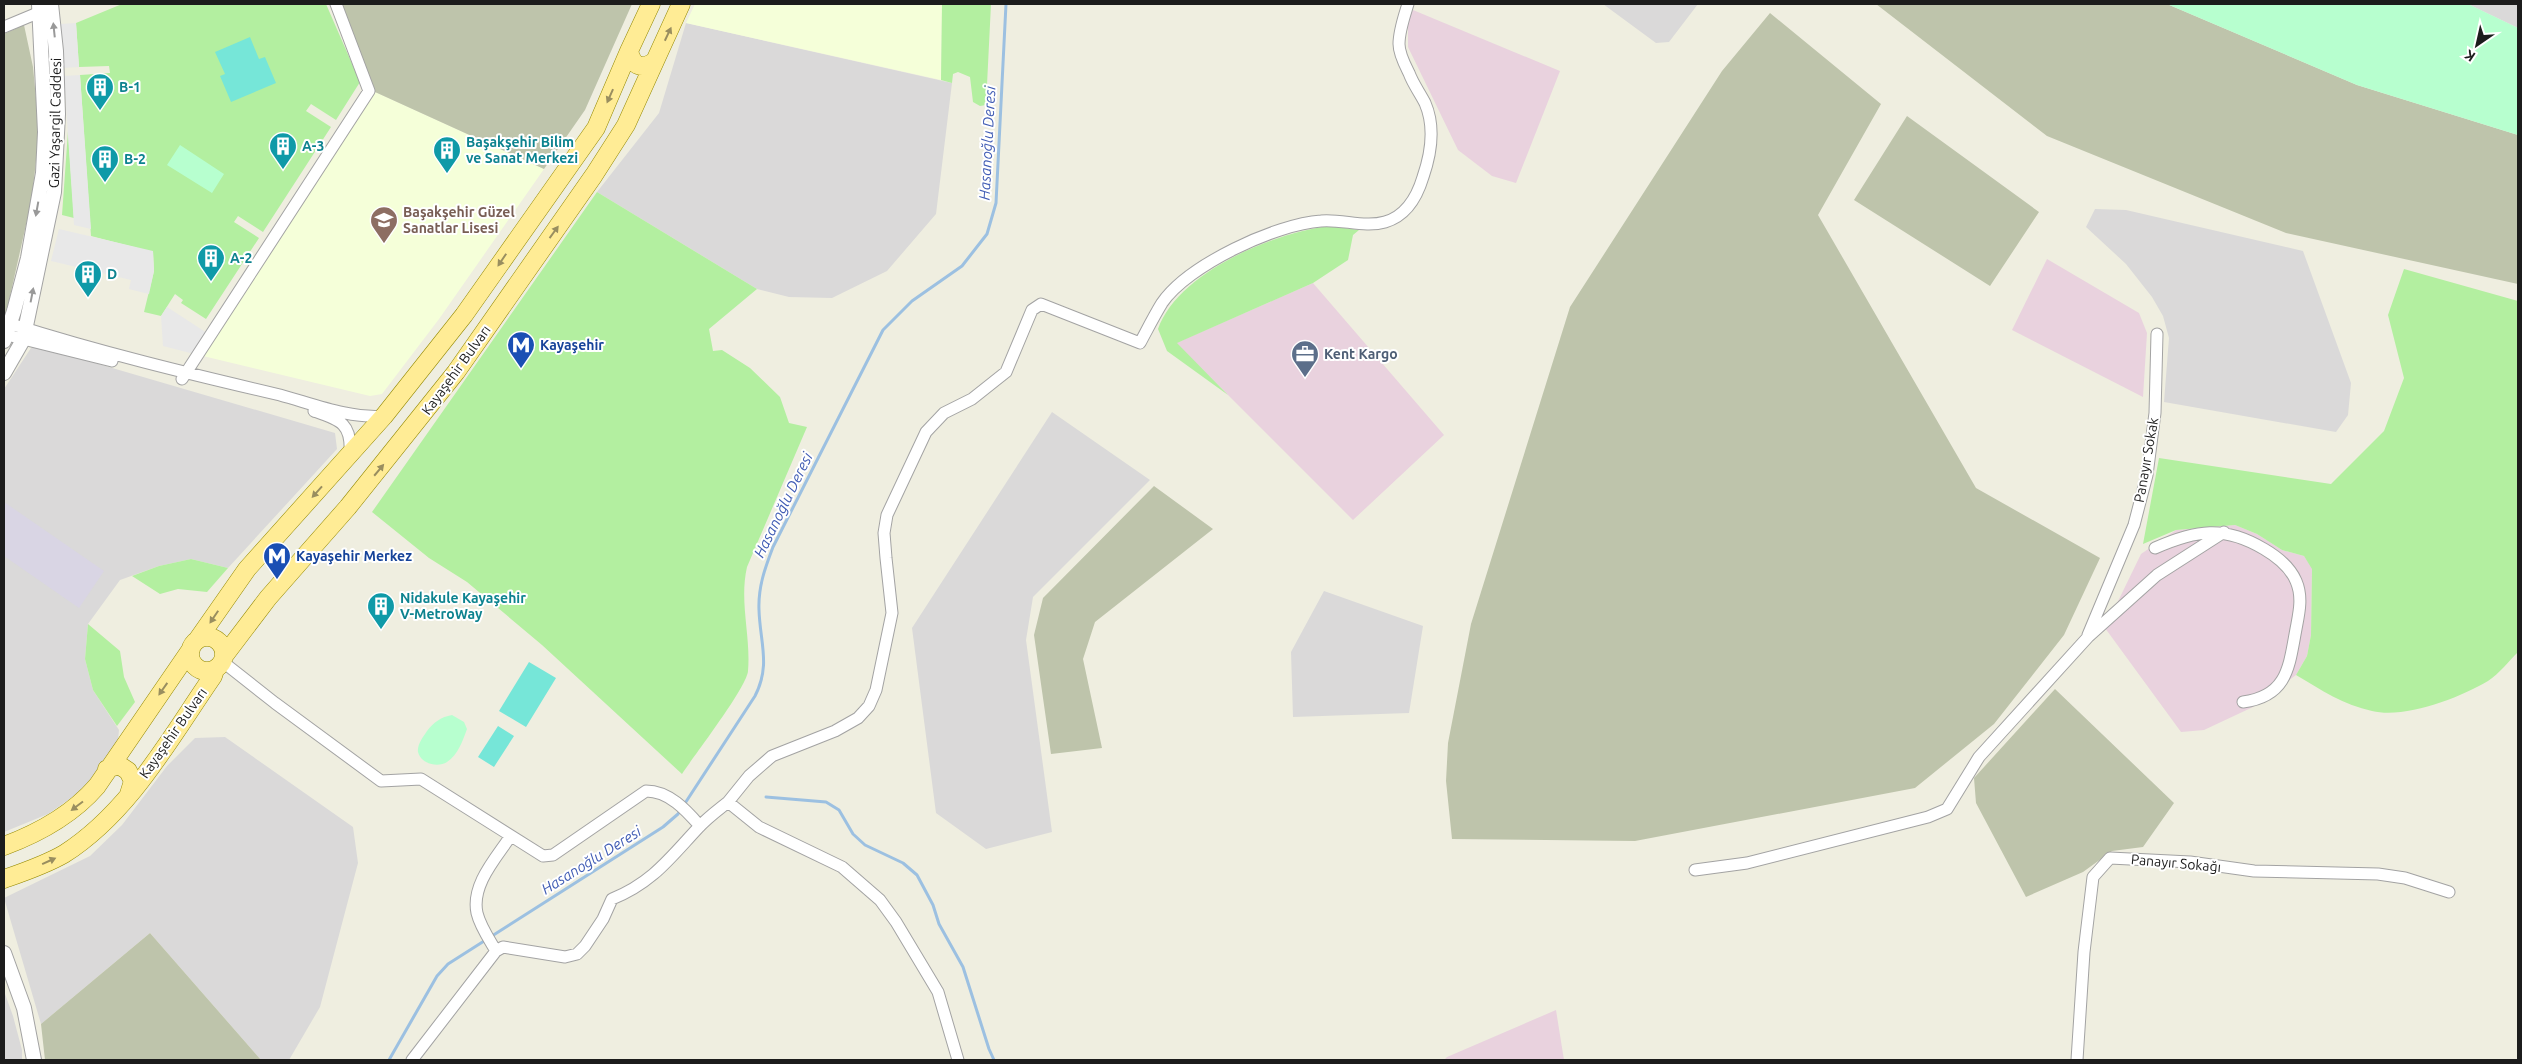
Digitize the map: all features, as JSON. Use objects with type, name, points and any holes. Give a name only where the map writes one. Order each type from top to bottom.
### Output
[{"type":"main road","name":"Kayaşehir Bulvarı","points":[[4,846],[43,829],[82,802],[108,769],[246,568],[384,416],[464,315],[596,128],[651,4]]},
{"type":"main road","name":"Kayaşehir Bulvarı","points":[[4,879],[53,859],[77,844],[108,817],[129,794],[268,598],[348,507],[456,372],[599,167],[626,125],[681,4]]},
{"type":"main road","points":[[629,51],[634,64],[640,67],[648,66],[655,61]]},
{"type":"main road","points":[[194,644],[209,637],[219,641],[224,651],[221,663]]},
{"type":"main road","name":"Kayaşehir Bulvarı","points":[[194,644],[190,659],[197,668],[203,671],[221,663]]},
{"type":"main road","name":"Kayaşehir Bulvarı","points":[[108,769],[119,765],[128,770],[133,780],[129,794]]},
{"type":"street","points":[[184,376],[369,91],[336,4]]},
{"type":"street","points":[[493,946],[565,957],[577,954],[585,946],[603,919],[612,899],[638,887],[667,864],[700,826],[728,802],[749,776],[772,756],[835,731],[858,718],[869,706],[876,690],[892,613],[885,541],[886,516],[926,432],[944,413],[972,399],[1006,372],[1032,310],[1042,304],[1140,343],[1162,302],[1189,277],[1235,249],[1262,236],[1321,221],[1362,224],[1385,222],[1402,214],[1413,200],[1424,177],[1430,149],[1431,120],[1407,69],[1399,46],[1402,22],[1408,4]]},
{"type":"street","points":[[4,27],[47,6]]},
{"type":"street","name":"Gazi Yaşargil Caddesi","points":[[24,334],[7,333],[28,258],[43,173],[47,6]]},
{"type":"street","name":"Gazi Yaşargil Caddesi","points":[[4,373],[24,334],[54,192],[57,160],[56,51],[47,6]]},
{"type":"street","points":[[24,334],[314,410],[336,418],[348,430],[350,439],[349,456]]},
{"type":"street","name":"Panayır Sokak","points":[[2088,637],[2134,525],[2147,475],[2155,413],[2157,334]]},
{"type":"street","points":[[184,376],[362,416],[384,416]]},
{"type":"street","points":[[1695,870],[1747,863],[1928,817],[1947,809],[1980,757],[2088,637],[2157,575],[2224,532]]},
{"type":"street","points":[[2155,548],[2193,534],[2224,532],[2238,536],[2273,554],[2286,567],[2295,580],[2300,596],[2292,658],[2288,670],[2278,686],[2269,693],[2258,700],[2243,702]]},
{"type":"street","points":[[221,663],[381,781],[421,779],[543,856],[554,855],[646,790],[656,791],[671,798],[700,826]]},
{"type":"street","points":[[728,802],[759,827],[780,839],[842,867],[880,900],[896,922],[938,992],[958,1060]]},
{"type":"street","points":[[493,946],[477,913],[476,899],[479,886],[510,836]]},
{"type":"street","name":"Panayır Sokağı","points":[[2077,1060],[2084,952],[2093,877],[2110,858],[2190,862],[2254,871],[2378,874],[2405,878],[2449,892]]},
{"type":"street","points":[[412,1060],[493,946]]},
{"type":"street","points":[[4,953],[24,1008],[34,1060]]},
{"type":"shaded area","points":[[341,4],[632,4],[585,110],[544,169],[375,92]]},
{"type":"shaded area","points":[[695,4],[942,4],[941,80],[686,23]]},
{"type":"shaded area","points":[[1603,4],[1698,4],[1669,42],[1656,43]]},
{"type":"shaded area","points":[[1876,4],[2167,4],[2357,85],[2518,135],[2518,284],[2286,233],[2047,136]]},
{"type":"shaded area","points":[[2468,4],[2518,4],[2518,28]]},
{"type":"shaded area","points":[[1413,10],[1560,71],[1516,183],[1492,176],[1458,150],[1408,47],[1408,19]]},
{"type":"shaded area","points":[[1770,13],[1881,104],[1818,215],[1976,488],[2100,558],[2064,635],[1994,724],[1915,788],[1635,841],[1452,839],[1446,781],[1448,743],[1471,624],[1570,307],[1722,71]]},
{"type":"shaded area","points":[[76,23],[79,67],[63,68],[60,24]]},
{"type":"shaded area","points":[[686,23],[952,83],[936,214],[887,271],[832,298],[789,297],[757,289],[597,192],[659,113]]},
{"type":"shaded area","points":[[24,25],[33,67],[37,109],[37,151],[32,198],[4,323],[4,34]]},
{"type":"shaded area","points":[[250,37],[259,59],[265,57],[276,83],[231,102],[220,76],[225,74],[215,52]]},
{"type":"shaded area","points":[[80,75],[91,229],[74,225],[64,76]]},
{"type":"shaded area","name":"Başakşehir Güzel Sanatlar Lisesi","points":[[375,92],[544,169],[439,319],[382,394],[370,396],[203,356]]},
{"type":"shaded area","points":[[1907,116],[2039,212],[1990,286],[1854,200]]},
{"type":"shaded area","points":[[2095,209],[2126,210],[2303,251],[2351,383],[2348,415],[2336,432],[2164,402],[2169,338],[2163,316],[2152,297],[2126,264],[2086,227]]},
{"type":"shaded area","points":[[59,229],[153,251],[154,271],[149,294],[129,289],[131,280],[51,261]]},
{"type":"shaded area","points":[[2047,259],[2139,313],[2147,333],[2143,397],[2012,330]]},
{"type":"shaded area","points":[[1313,283],[1444,435],[1353,520],[1176,343]]},
{"type":"shaded area","points":[[167,307],[210,335],[198,355],[163,346],[161,316]]},
{"type":"shaded area","points":[[37,346],[335,433],[337,449],[228,568],[191,559],[159,566],[120,580],[88,624],[85,659],[93,690],[119,730],[118,740],[98,773],[74,796],[48,814],[4,832],[4,389],[31,348]]},
{"type":"shaded area","points":[[1052,412],[1150,480],[1033,597],[1026,640],[1052,832],[986,849],[936,813],[912,628]]},
{"type":"shaded area","points":[[1154,486],[1213,529],[1095,622],[1083,659],[1102,748],[1051,754],[1034,635],[1043,598]]},
{"type":"shaded area","points":[[4,502],[104,571],[79,608],[4,556]]},
{"type":"shaded area","points":[[2235,525],[2257,534],[2282,550],[2304,556],[2312,568],[2311,635],[2307,656],[2296,675],[2253,707],[2204,730],[2181,732],[2105,628],[2141,554],[2176,530]]},
{"type":"shaded area","points":[[1324,591],[1423,626],[1409,713],[1293,717],[1291,652]]},
{"type":"shaded area","points":[[529,662],[556,678],[526,727],[499,711]]},
{"type":"shaded area","points":[[2055,689],[2174,803],[2143,847],[2112,851],[2083,872],[2026,897],[1976,803],[1974,778]]},
{"type":"shaded area","points":[[498,726],[514,736],[494,767],[478,757]]},
{"type":"shaded area","points":[[225,737],[353,827],[358,863],[320,1007],[289,1060],[261,1060],[150,933],[41,1024],[4,898],[90,856],[122,825],[167,766],[195,738]]},
{"type":"shaded area","points":[[150,933],[261,1060],[45,1060],[41,1024]]},
{"type":"shaded area","points":[[4,991],[22,1050],[22,1060],[4,1060]]},
{"type":"shaded area","points":[[1556,1010],[1564,1060],[1444,1060],[1447,1057]]},
{"type":"green space","points":[[122,4],[326,4],[360,82],[336,120],[311,104],[306,111],[331,127],[263,232],[238,216],[234,222],[259,238],[206,319],[181,303],[183,300],[175,294],[161,316],[144,312],[154,271],[153,252],[91,236],[80,75],[110,73],[109,66],[79,67],[76,23]]},
{"type":"green space","points":[[942,4],[991,4],[986,105],[980,106],[973,102],[970,77],[958,72],[953,74],[952,83],[941,80]]},
{"type":"green space","points":[[2167,4],[2468,4],[2518,28],[2518,135],[2357,85]]},
{"type":"green space","points":[[68,131],[74,218],[62,215]]},
{"type":"green space","points":[[180,145],[224,174],[212,193],[167,165]]},
{"type":"green space","points":[[597,192],[757,289],[709,329],[713,351],[722,350],[750,368],[780,397],[789,423],[807,427],[747,567],[744,593],[748,671],[730,706],[682,774],[542,645],[467,582],[429,558],[372,512]]},
{"type":"green space","points":[[1330,226],[1359,230],[1353,235],[1348,260],[1313,283],[1177,343],[1228,395],[1167,351],[1158,329],[1169,308],[1186,290],[1207,273],[1231,258],[1257,246],[1308,230]]},
{"type":"green space","points":[[2404,269],[2518,301],[2518,652],[2488,681],[2462,694],[2416,710],[2385,713],[2372,711],[2342,701],[2296,675],[2307,656],[2311,635],[2312,569],[2304,556],[2282,550],[2257,534],[2235,525],[2176,530],[2143,544],[2159,458],[2331,484],[2384,431],[2404,378],[2388,315]]},
{"type":"green space","points":[[191,559],[228,568],[207,592],[178,589],[160,594],[132,576],[159,566]]},
{"type":"green space","points":[[88,624],[120,651],[124,677],[135,702],[117,726],[93,690],[85,659]]},
{"type":"green space","points":[[452,715],[464,722],[467,729],[460,747],[451,759],[443,764],[435,765],[426,762],[418,752],[421,741],[435,723],[444,717]]},
{"type":"waterway","name":"Hasanoğlu Deresi","points":[[389,1060],[437,976],[448,964],[663,827],[678,814],[755,696],[760,685],[764,664],[759,610],[760,593],[773,547],[883,330],[912,301],[962,266],[987,234],[996,203],[1006,4]]},
{"type":"waterway","points":[[766,797],[826,802],[839,810],[853,834],[865,845],[903,863],[917,875],[933,905],[939,924],[963,967],[994,1060]]},
{"type":"place","name":"B-1","points":[[100,111]]},
{"type":"place","name":"A-3","points":[[283,170]]},
{"type":"place","name":"Başakşehir Bilim ve Sanat Merkezi","points":[[447,174]]},
{"type":"place","name":"B-2","points":[[105,183]]},
{"type":"place","name":"Başakşehir Güzel Sanatlar Lisesi","points":[[384,244]]},
{"type":"place","name":"A-2","points":[[211,282]]},
{"type":"place","name":"D","points":[[88,298]]},
{"type":"place","name":"Kayaşehir","points":[[521,369]]},
{"type":"place","name":"Kent Kargo","points":[[1305,378]]},
{"type":"place","name":"Kayaşehir Merkez","points":[[277,580]]},
{"type":"place","name":"Nidakule Kayaşehir V-MetroWay","points":[[381,630]]}]
